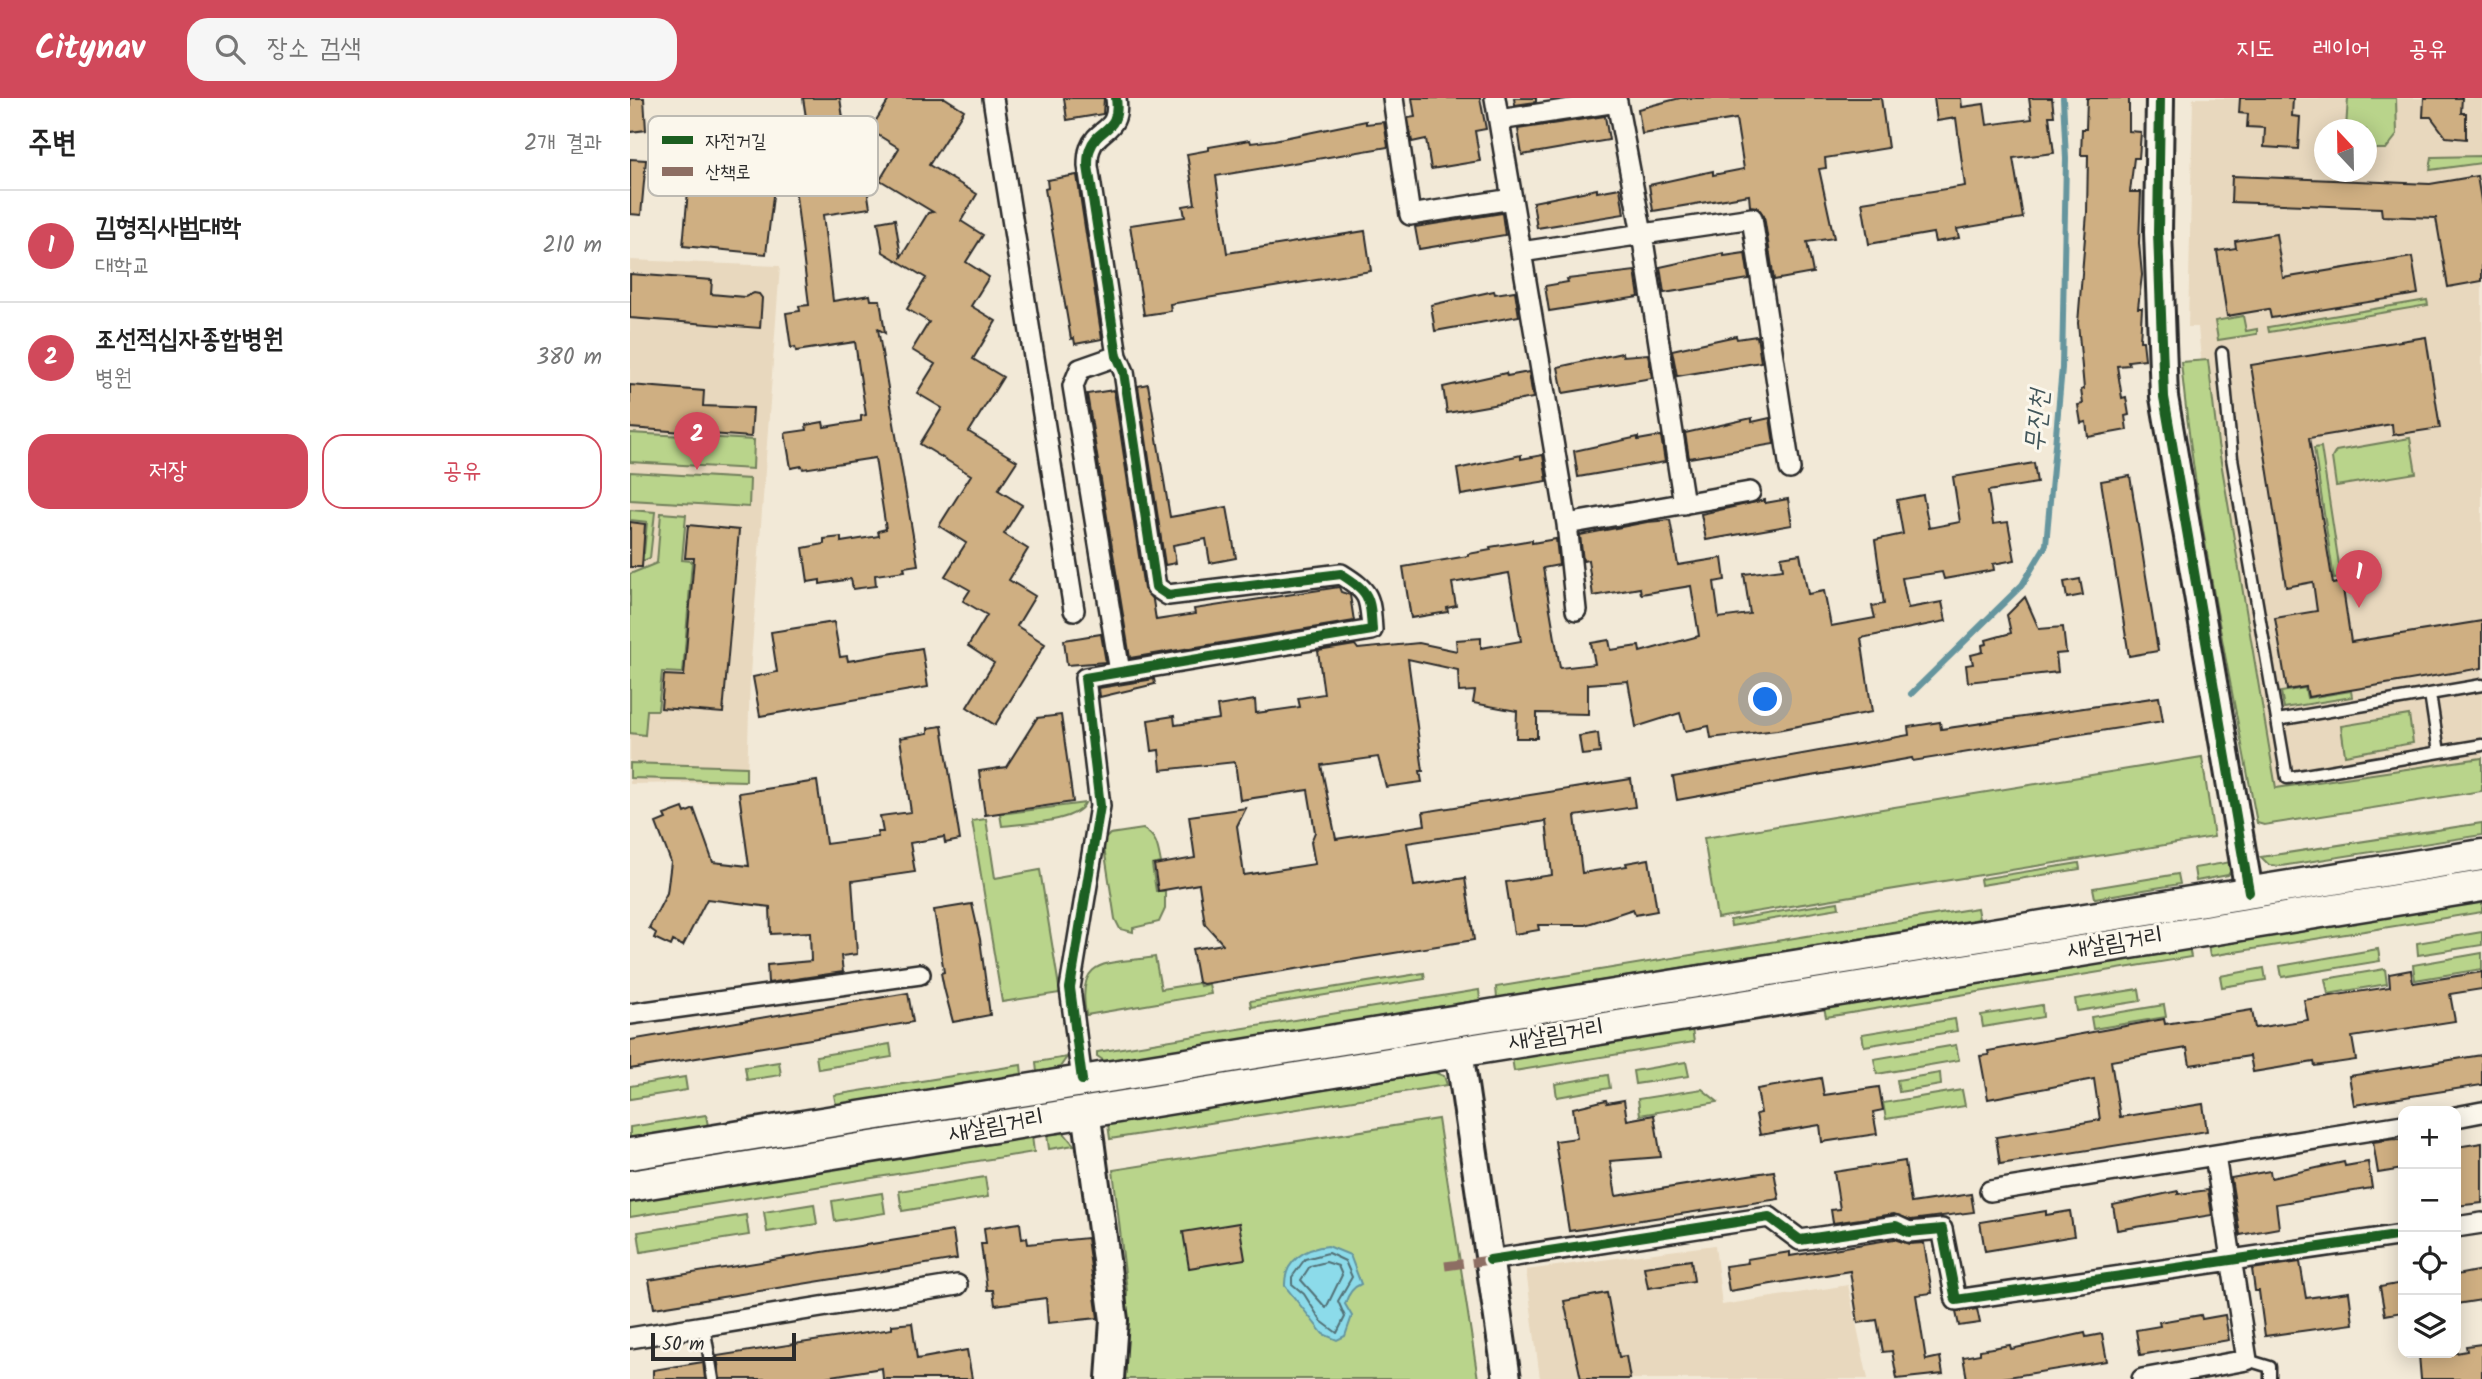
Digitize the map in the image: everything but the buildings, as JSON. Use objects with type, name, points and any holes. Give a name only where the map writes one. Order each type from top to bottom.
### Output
[{"type":"main road","name":"새살림거리","points":[[630,1154],[2482,855]]},
{"type":"main road","name":"새살림거리","points":[[630,1186],[1086,1110],[2482,886]]},
{"type":"street","points":[[993,98],[1074,610]]},
{"type":"street","points":[[1082,1080],[1070,988],[1100,807],[1084,678],[1372,630],[1370,599],[1361,587],[1341,574],[1168,595],[1156,587],[1124,372],[1117,356],[1088,166],[1090,147],[1113,126],[1118,112],[1116,98]]},
{"type":"street","points":[[1393,98],[1410,215],[1512,200]]},
{"type":"street","points":[[1495,98],[1567,524],[1576,610]]},
{"type":"street","points":[[2160,98],[2158,232],[2164,397],[2249,892]]},
{"type":"street","points":[[1499,120],[1616,102],[1642,234],[1684,504]]},
{"type":"street","points":[[1521,252],[1752,218],[1790,469]]},
{"type":"street","points":[[1117,356],[1080,369],[1073,386],[1120,673]]},
{"type":"street","points":[[1567,524],[1750,492]]},
{"type":"street","points":[[630,1014],[920,974]]},
{"type":"street","points":[[1459,1051],[1507,1379]]},
{"type":"street","points":[[1086,1110],[1114,1320],[1110,1379]]},
{"type":"street","points":[[2461,1116],[2482,1112]]},
{"type":"street","points":[[1990,1191],[2398,1126]]},
{"type":"street","points":[[2142,1379],[2247,1360],[2215,1156]]},
{"type":"street","points":[[1490,1260],[1769,1217],[1800,1240],[1896,1226],[1909,1232],[1942,1230],[1956,1300],[2398,1236]]},
{"type":"street","points":[[2461,1226],[2482,1223]]},
{"type":"street","points":[[630,1338],[957,1285]]},
{"type":"lane","points":[[2222,353],[2232,458],[2287,778],[2482,745]]},
{"type":"lane","points":[[2277,720],[2482,685]]},
{"type":"lane","points":[[2430,694],[2439,752]]},
{"type":"lane","points":[[704,1326],[713,1379]]},
{"type":"lane","points":[[2247,1360],[2270,1367],[2270,1379]]},
{"type":"shaded area","points":[[2193,98],[2482,98],[2482,770],[2270,802],[2209,445],[2198,327],[2188,327]]},
{"type":"shaded area","points":[[630,260],[780,266],[750,675],[747,782],[630,784]]},
{"type":"shaded area","points":[[1715,1245],[1722,1305],[1848,1285],[1868,1379],[1540,1379],[1526,1270]]},
{"type":"green space","points":[[2348,98],[2396,98],[2397,135],[2386,149],[2377,149],[2377,119],[2347,119]]},
{"type":"green space","points":[[2482,156],[2482,163],[2430,170],[2432,157]]},
{"type":"green space","points":[[2427,300],[2428,305],[2269,332],[2268,327]]},
{"type":"green space","points":[[2243,316],[2246,331],[2257,329],[2257,334],[2218,340],[2215,321]]},
{"type":"green space","points":[[2208,360],[2218,444],[2276,788],[2482,758],[2482,791],[2264,825],[2257,823],[2204,536],[2187,420],[2181,362]]},
{"type":"green space","points":[[630,433],[754,440],[753,469],[630,462]]},
{"type":"green space","points":[[2410,438],[2416,473],[2336,486],[2332,458],[2336,451]]},
{"type":"green space","points":[[2321,447],[2341,578],[2334,579],[2314,448]]},
{"type":"green space","points":[[630,472],[750,479],[749,507],[630,500]]},
{"type":"green space","points":[[630,510],[655,512],[650,558],[630,566],[630,559],[644,553],[647,522],[630,520]]},
{"type":"green space","points":[[661,513],[686,515],[682,560],[692,561],[683,673],[662,672],[658,710],[647,710],[645,735],[630,733],[630,574],[657,563]]},
{"type":"green space","points":[[2305,688],[2307,698],[2351,691],[2352,697],[2284,708],[2281,692]]},
{"type":"green space","points":[[2409,715],[2413,743],[2345,755],[2341,726]]},
{"type":"green space","points":[[2202,757],[2214,837],[1717,918],[1704,838]]},
{"type":"green space","points":[[630,763],[746,767],[746,781],[630,778]]},
{"type":"green space","points":[[1085,803],[1071,815],[1035,823],[1002,826],[1000,814]]},
{"type":"green space","points":[[986,819],[995,878],[1040,870],[1060,993],[1002,1002],[972,821]]},
{"type":"green space","points":[[2482,823],[2482,835],[2281,866],[2269,865],[2261,857]]},
{"type":"green space","points":[[1143,829],[1151,835],[1158,847],[1161,863],[1152,865],[1156,891],[1165,891],[1165,909],[1159,922],[1133,928],[1133,932],[1120,929],[1115,919],[1103,841],[1110,834]]},
{"type":"green space","points":[[2237,861],[2228,875],[2196,881],[2194,868]]},
{"type":"green space","points":[[2079,863],[2080,869],[1981,885],[1980,879]]},
{"type":"green space","points":[[2178,874],[2180,884],[2095,898],[2093,888]]},
{"type":"green space","points":[[2482,899],[2482,912],[2210,956],[2208,945]]},
{"type":"green space","points":[[1838,902],[1839,908],[1731,926],[1730,920]]},
{"type":"green space","points":[[1977,908],[1979,919],[1497,998],[1496,987]]},
{"type":"green space","points":[[2482,932],[2482,945],[2418,955],[2417,943]]},
{"type":"green space","points":[[2189,947],[2191,957],[1826,1017],[1824,1007]]},
{"type":"green space","points":[[2378,949],[2380,961],[2282,977],[2280,966]]},
{"type":"green space","points":[[2482,953],[2482,969],[2415,980],[2413,965]]},
{"type":"green space","points":[[1155,957],[1161,989],[1209,984],[1211,994],[1086,1015],[1084,996],[1091,972],[1109,963]]},
{"type":"green space","points":[[2264,968],[2266,980],[2222,987],[2220,976]]},
{"type":"green space","points":[[2385,969],[2387,984],[2328,994],[2325,979]]},
{"type":"green space","points":[[1424,973],[1425,979],[1251,1007],[1250,1001]]},
{"type":"green space","points":[[2139,989],[2141,1001],[2077,1011],[2075,999]]},
{"type":"green space","points":[[1479,990],[1480,1000],[1106,1062],[1097,1056],[1097,1052]]},
{"type":"green space","points":[[2042,1005],[2043,1017],[1983,1027],[1981,1015]]},
{"type":"green space","points":[[2164,1005],[2166,1017],[2093,1029],[2091,1017]]},
{"type":"green space","points":[[1955,1019],[1957,1031],[1864,1046],[1862,1034]]},
{"type":"green space","points":[[1692,1029],[1694,1042],[1514,1071],[1512,1058]]},
{"type":"green space","points":[[890,1044],[892,1057],[818,1069],[816,1056]]},
{"type":"green space","points":[[1956,1045],[1959,1060],[1877,1074],[1874,1059]]},
{"type":"green space","points":[[1067,1057],[1060,1067],[1037,1073],[1036,1062]]},
{"type":"green space","points":[[779,1062],[781,1075],[747,1080],[745,1067]]},
{"type":"green space","points":[[1686,1062],[1689,1076],[1635,1084],[1633,1071]]},
{"type":"green space","points":[[1021,1065],[1022,1075],[836,1105],[834,1095]]},
{"type":"green space","points":[[1433,1072],[1444,1076],[1447,1085],[1110,1139],[1108,1124]]},
{"type":"green space","points":[[1940,1073],[1941,1085],[1899,1092],[1897,1080]]},
{"type":"green space","points":[[1608,1075],[1610,1088],[1557,1097],[1555,1084]]},
{"type":"green space","points":[[685,1077],[687,1090],[630,1099],[630,1086]]},
{"type":"green space","points":[[1702,1089],[1718,1102],[1640,1115],[1638,1099]]},
{"type":"green space","points":[[1962,1090],[1965,1106],[1886,1119],[1883,1103]]},
{"type":"green space","points":[[706,1115],[708,1126],[630,1138],[630,1127]]},
{"type":"green space","points":[[1438,1119],[1478,1379],[1125,1379],[1127,1291],[1113,1170]]},
{"type":"green space","points":[[1064,1133],[1074,1145],[1049,1149],[1047,1134]]},
{"type":"green space","points":[[1032,1136],[1034,1152],[630,1217],[630,1201]]},
{"type":"green space","points":[[985,1177],[988,1197],[902,1211],[899,1191]]},
{"type":"green space","points":[[882,1193],[885,1213],[835,1221],[832,1201]]},
{"type":"green space","points":[[814,1204],[817,1224],[767,1232],[764,1212]]},
{"type":"green space","points":[[746,1215],[749,1235],[641,1252],[638,1232]]},
{"type":"water","points":[[1328,1246],[1350,1255],[1361,1284],[1353,1289],[1345,1304],[1352,1316],[1345,1336],[1337,1340],[1323,1334],[1285,1286],[1292,1262],[1312,1249]]},
{"type":"waterway","name":"무진천","points":[[1911,694],[2022,585],[2046,545],[2062,368],[2066,159],[2063,98]]},
{"type":"marked path","points":[[1445,1266],[1490,1260]]},
{"type":"cycle path","points":[[1082,1080],[1070,988],[1100,806],[1085,678],[1372,630],[1367,596],[1341,574],[1168,595],[1156,587],[1124,372],[1117,356],[1088,166],[1089,153],[1094,142],[1115,118],[1116,98]]},
{"type":"cycle path","points":[[2160,98],[2158,232],[2164,397],[2249,892]]},
{"type":"cycle path","points":[[1490,1260],[1769,1217],[1800,1240],[1896,1226],[1909,1232],[1942,1229],[1956,1300],[2398,1236]]},
{"type":"place","name":"조선적십자종합병원","points":[[697,470]]},
{"type":"place","name":"김형직사범대학","points":[[2359,608]]}]
